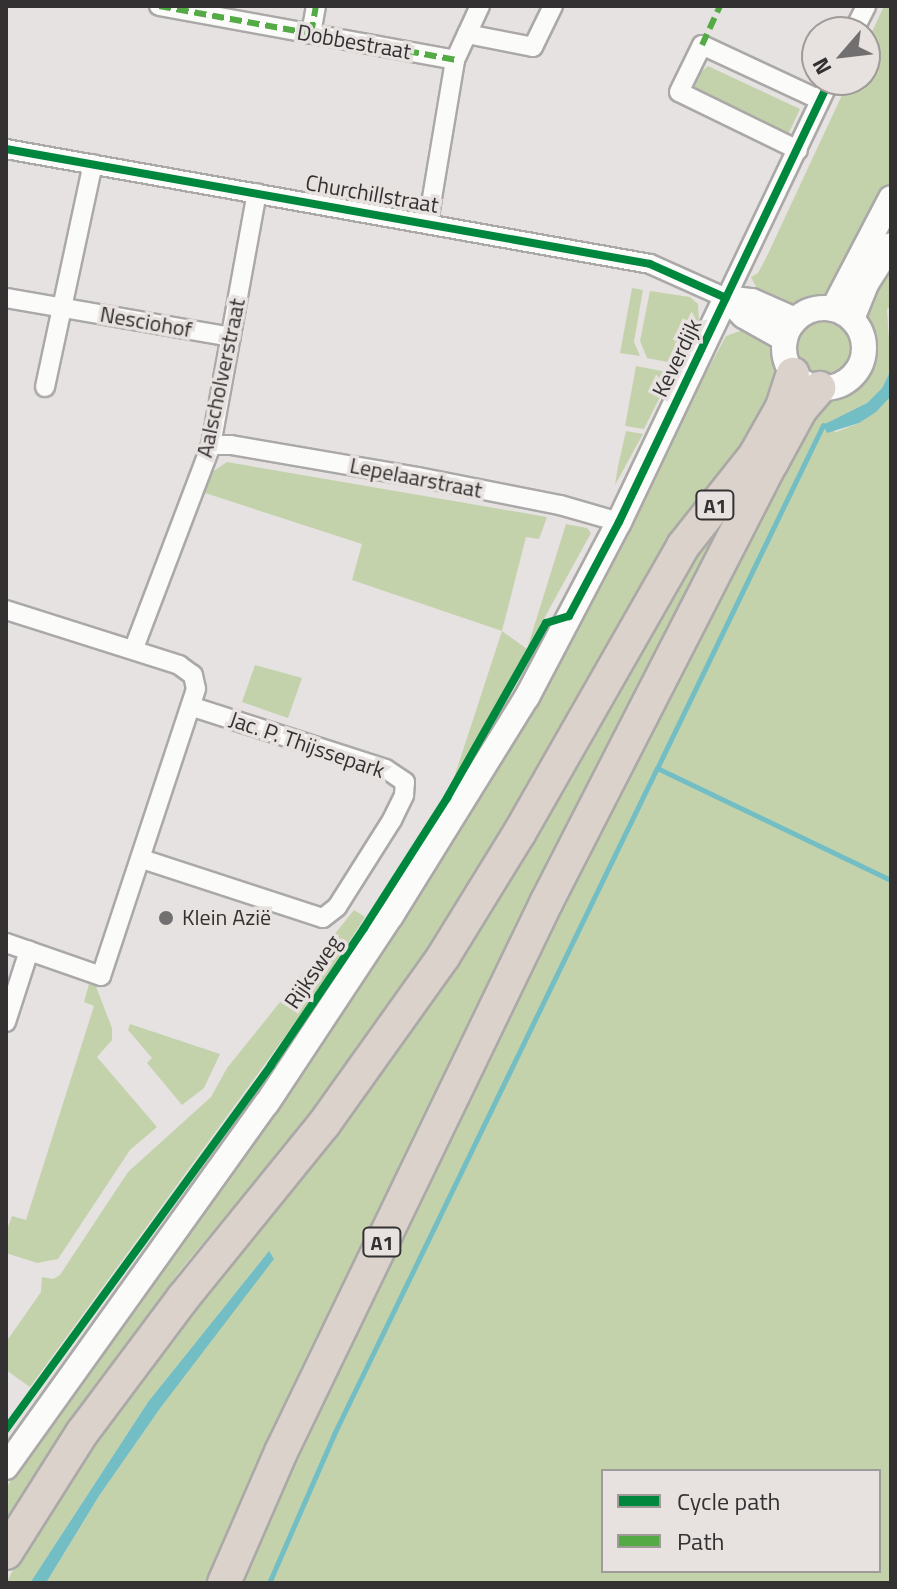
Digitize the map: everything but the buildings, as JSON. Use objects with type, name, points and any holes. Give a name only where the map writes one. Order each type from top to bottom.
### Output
[{"type":"highway","name":"A1","points":[[6,1553],[82,1433],[201,1275],[324,1124],[443,957],[535,806],[683,546],[755,455],[782,407],[806,381]]},
{"type":"highway","name":"A1","points":[[224,1583],[281,1452],[546,903],[801,409],[806,381]]},
{"type":"main road","points":[[842,314],[891,198]]},
{"type":"main road","points":[[842,314],[891,245]]},
{"type":"main road","name":"Churchillstraat","points":[[726,298],[744,316],[790,330]]},
{"type":"main road","name":"Keverdijk","points":[[619,522],[726,298]]},
{"type":"main road","points":[[806,312],[842,314],[860,331],[862,360],[856,373],[844,383],[806,381],[786,360],[790,330],[806,312]]},
{"type":"main road","name":"Rijksweg","points":[[6,1467],[267,1103],[391,916],[527,697],[619,522]]},
{"type":"street","name":"Dobbestraat","points":[[159,6],[455,60]]},
{"type":"street","points":[[311,34],[316,6]]},
{"type":"street","points":[[428,222],[455,60],[480,6]]},
{"type":"street","points":[[467,34],[533,47],[553,6]]},
{"type":"street","points":[[798,150],[679,92],[702,45],[820,100]]},
{"type":"street","name":"Keverdijk","points":[[726,298],[822,96]]},
{"type":"street","name":"Churchillstraat","points":[[6,149],[650,264],[726,298]]},
{"type":"street","points":[[45,387],[93,164]]},
{"type":"street","name":"Aalscholverstraat","points":[[134,648],[211,445],[257,193]]},
{"type":"street","name":"Nesciohof","points":[[6,298],[231,337]]},
{"type":"street","name":"Lepelaarstraat","points":[[211,445],[231,445],[418,477],[560,505],[619,522]]},
{"type":"street","points":[[6,610],[134,648],[179,665],[193,675],[196,689],[193,707],[101,976],[6,943]]},
{"type":"street","name":"Jac. P. Thijssepark","points":[[142,859],[323,918],[337,907],[392,820],[404,795],[405,782],[386,769],[193,707]]},
{"type":"street","points":[[6,1022],[29,951]]},
{"type":"green space","points":[[884,6],[891,6],[891,187],[832,295],[792,306],[758,291],[751,277],[758,273],[767,256],[842,96],[881,96],[879,16]]},
{"type":"green space","points":[[708,66],[800,109],[786,139],[702,97],[695,86],[701,72]]},
{"type":"green space","points":[[891,257],[891,307],[887,309],[891,370],[882,388],[867,403],[824,425],[836,432],[859,423],[891,396],[891,1583],[238,1583],[349,1326],[820,397],[850,388],[867,369],[872,349],[865,308]]},
{"type":"green space","points":[[632,288],[643,290],[634,342],[640,356],[620,353]]},
{"type":"green space","points":[[650,291],[690,297],[698,304],[699,321],[678,364],[647,358],[640,341]]},
{"type":"green space","points":[[824,319],[845,327],[853,348],[845,369],[824,377],[803,369],[795,348],[803,327]]},
{"type":"green space","points":[[743,330],[774,345],[783,382],[428,951],[313,1110],[179,1272],[55,1444],[6,1524],[6,1488],[75,1381],[229,1174],[664,451],[726,336]]},
{"type":"green space","points":[[636,366],[672,373],[644,429],[625,426]]},
{"type":"green space","points":[[626,431],[643,434],[615,485],[618,466]]},
{"type":"green space","points":[[227,462],[547,517],[539,539],[526,537],[502,631],[352,580],[362,544],[202,492],[212,472]]},
{"type":"green space","points":[[754,466],[708,574],[656,652],[413,1142],[266,1445],[206,1583],[46,1583],[99,1496],[269,1251],[148,1402],[30,1583],[6,1583],[50,1502],[246,1235],[673,577]]},
{"type":"green space","points":[[566,524],[587,528],[591,533],[450,790],[502,631],[527,649]]},
{"type":"green space","points":[[255,665],[302,678],[288,718],[242,702]]},
{"type":"green space","points":[[354,910],[365,917],[313,998],[30,1387],[6,1370],[6,1342],[41,1292],[42,1277],[53,1279],[60,1275],[128,1172],[211,1097],[227,1068]]},
{"type":"green space","points":[[89,984],[95,984],[112,1028],[112,1040],[97,1057],[157,1127],[130,1150],[58,1259],[37,1263],[6,1253],[6,1232],[12,1216],[26,1220],[94,1006],[84,1002]]},
{"type":"green space","points":[[130,1024],[220,1054],[204,1088],[182,1105],[147,1063],[152,1058],[128,1030]]},
{"type":"water","points":[[891,370],[891,396],[876,412],[859,423],[827,433],[823,425],[867,403],[882,388]]},
{"type":"water","points":[[269,1251],[274,1259],[161,1407],[99,1496],[46,1583],[30,1583],[148,1402]]},
{"type":"waterway","points":[[823,425],[657,768],[891,880]]},
{"type":"waterway","points":[[269,1583],[334,1434],[657,768]]},
{"type":"marked path","points":[[159,6],[455,60]]},
{"type":"marked path","points":[[311,34],[316,6]]},
{"type":"marked path","points":[[702,45],[720,6]]},
{"type":"cycle path","points":[[6,1429],[271,1065],[364,928],[447,798],[546,623],[569,616],[619,522],[822,96]]},
{"type":"cycle path","points":[[6,149],[650,264],[726,298]]},
{"type":"place","name":"Klein Azië","points":[[166,918]]}]
